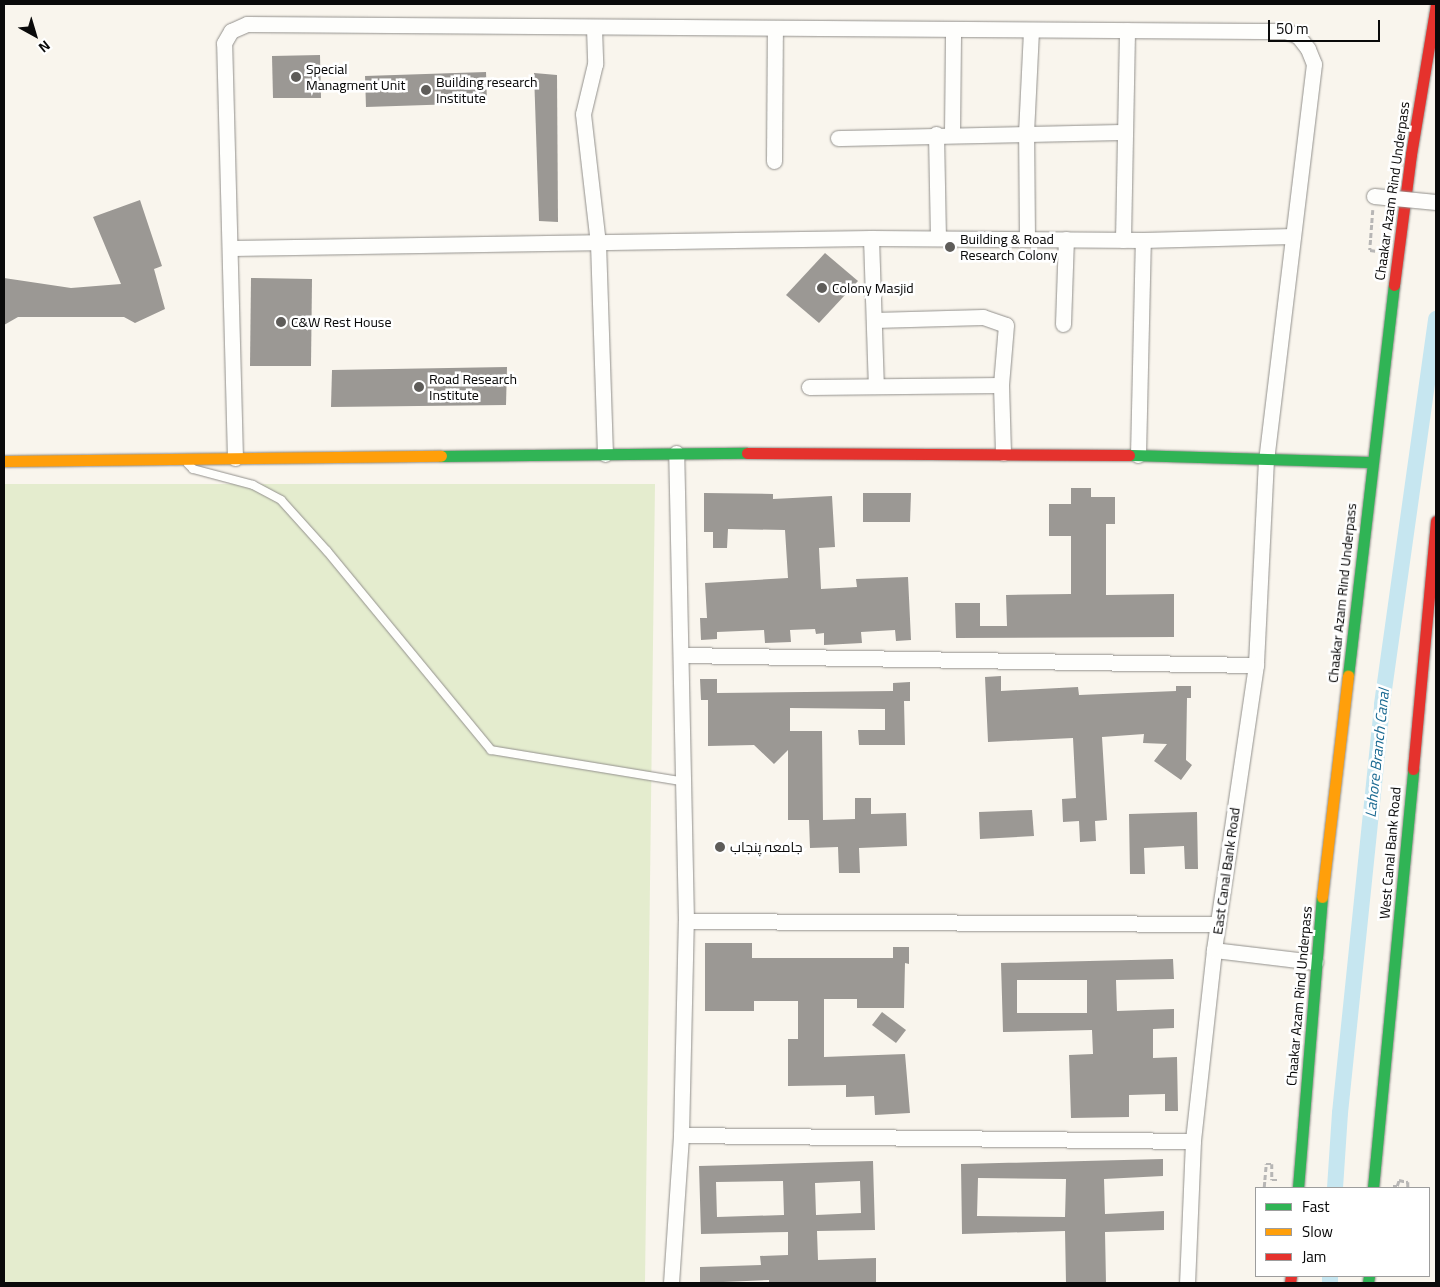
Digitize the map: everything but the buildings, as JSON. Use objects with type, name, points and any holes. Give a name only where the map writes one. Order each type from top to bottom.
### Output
[{"type":"main road","name":"Chaakar Azam Rind Underpass","points":[[1298,1187],[1315,962],[1372,462],[1411,154],[1436,4]]},
{"type":"main road","points":[[4,461],[181,457],[676,453],[1003,453],[1372,462]]},
{"type":"main road","name":"West Canal Bank Road","points":[[1373,1187],[1436,522]]},
{"type":"street","name":"East Canal Bank Road","points":[[235,458],[232,248],[224,43],[231,30],[246,24],[594,28],[1286,31],[1298,36],[1308,49],[1314,64],[1266,459],[1256,664],[1214,950],[1193,1141],[1187,1283]]},
{"type":"street","points":[[594,28],[595,64],[583,114],[598,243],[604,454]]},
{"type":"street","points":[[774,161],[775,29]]},
{"type":"street","points":[[952,133],[954,30]]},
{"type":"street","points":[[1027,238],[1026,133],[1031,30]]},
{"type":"street","points":[[1123,240],[1127,30]]},
{"type":"street","points":[[838,138],[952,133],[1124,132]]},
{"type":"street","points":[[936,134],[938,238]]},
{"type":"street","points":[[1374,196],[1436,202]]},
{"type":"street","points":[[232,248],[871,238],[1143,240],[1293,236]]},
{"type":"street","points":[[871,238],[876,386]]},
{"type":"street","points":[[1063,324],[1066,239]]},
{"type":"street","points":[[1138,455],[1143,240]]},
{"type":"street","points":[[874,320],[983,317],[1006,325],[1001,385],[1003,453]]},
{"type":"street","points":[[809,387],[1001,385]]},
{"type":"street","points":[[671,1283],[681,1135],[686,921],[682,781],[682,656],[676,453]]},
{"type":"street","points":[[682,656],[1256,664]]},
{"type":"street","points":[[686,921],[1218,924]]},
{"type":"street","points":[[1214,950],[1315,962]]},
{"type":"street","points":[[681,1135],[1193,1141]]},
{"type":"lane","points":[[181,457],[193,469],[252,485],[281,500],[327,551],[491,750],[682,781]]},
{"type":"path","points":[[1370,250],[1374,196]]},
{"type":"path","points":[[1264,1187],[1266,1164],[1272,1164],[1272,1180]]},
{"type":"path","points":[[1397,1186],[1399,1180],[1408,1182],[1408,1187]]},
{"type":"green space","points":[[4,484],[655,484],[645,1283],[4,1283]]},
{"type":"waterway","name":"Lahore Branch Canal","points":[[1335,1187],[1340,1113],[1382,704],[1436,319]]},
{"type":"waterway","name":"Lahore Branch Canal","points":[[1330,1277],[1330,1283]]},
{"type":"traffic: fast","points":[[1348,676],[1394,285]]},
{"type":"traffic: fast","points":[[441,456],[747,453]]},
{"type":"traffic: fast","points":[[1129,455],[1372,462]]},
{"type":"traffic: fast","points":[[1373,1187],[1413,769]]},
{"type":"traffic: fast","points":[[1298,1187],[1322,897]]},
{"type":"traffic: fast","points":[[1368,1283],[1369,1277]]},
{"type":"traffic: slow","points":[[4,461],[441,456]]},
{"type":"traffic: slow","points":[[1322,897],[1348,676]]},
{"type":"traffic: jam","points":[[1394,285],[1411,154],[1436,4]]},
{"type":"traffic: jam","points":[[747,453],[1129,455]]},
{"type":"traffic: jam","points":[[1413,769],[1436,521]]},
{"type":"traffic: jam","points":[[1290,1283],[1291,1277]]},
{"type":"place","name":"Special Managment Unit","points":[[296,77]]},
{"type":"place","name":"Building research Institute","points":[[426,90]]},
{"type":"place","name":"Building & Road Research Colony","points":[[950,247]]},
{"type":"place","name":"Colony Masjid","points":[[822,288]]},
{"type":"place","name":"C&W Rest House","points":[[281,322]]},
{"type":"place","name":"Road Research Institute","points":[[419,387]]},
{"type":"place","name":"جامعہ پنجاب","points":[[720,847]]}]
